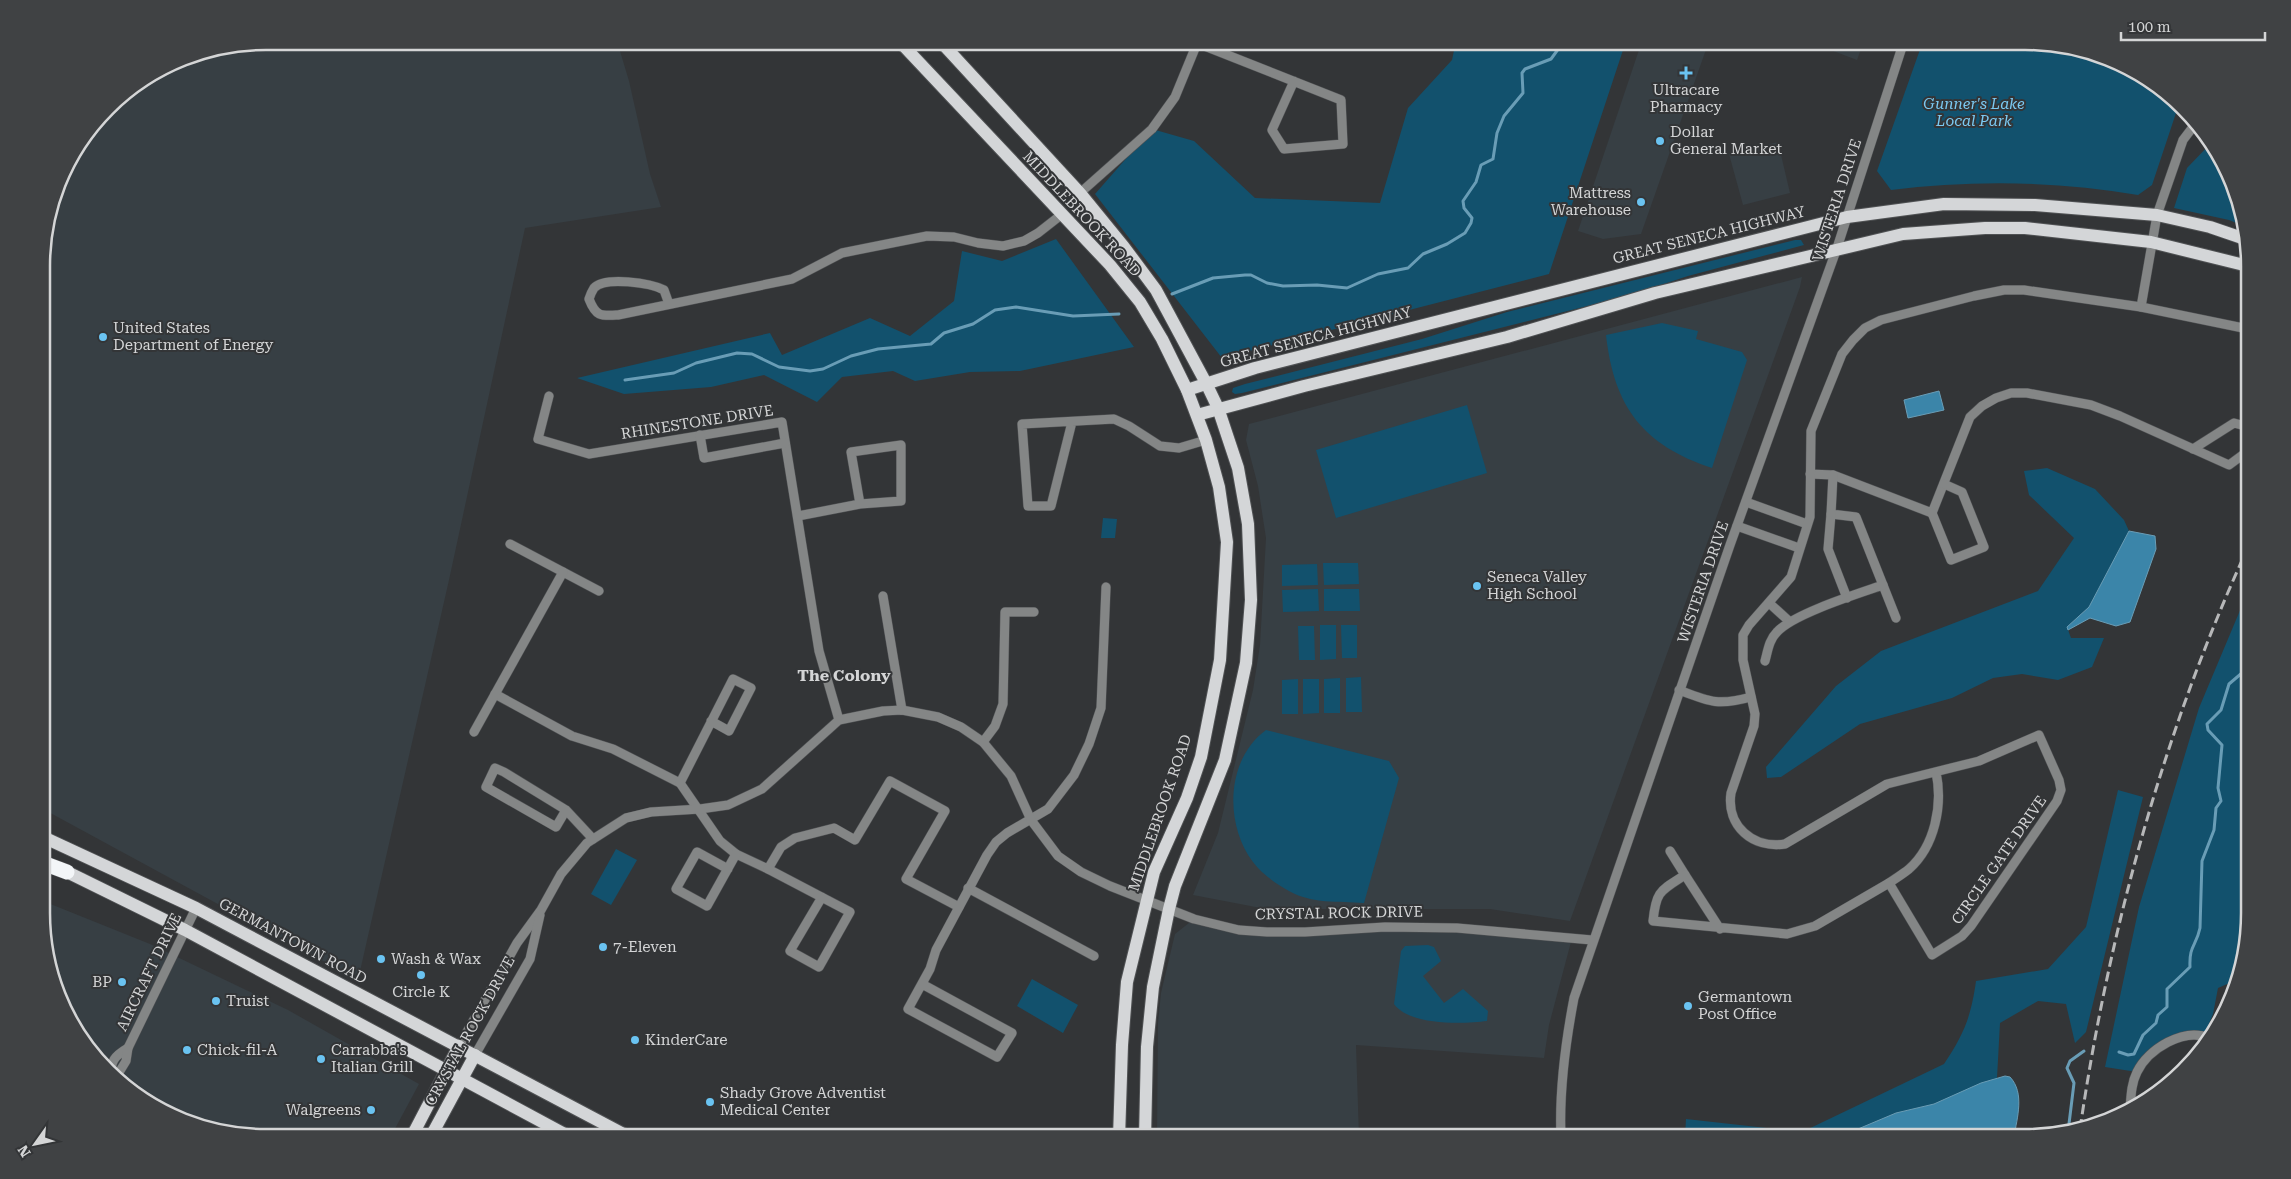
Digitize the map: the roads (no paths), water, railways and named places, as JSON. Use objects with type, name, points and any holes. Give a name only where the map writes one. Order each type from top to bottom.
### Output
[{"type":"highway","points":[[50,864],[68,872]]},
{"type":"main road","name":"MIDDLEBROOK ROAD","points":[[910,50],[1061,215],[1110,265],[1140,302],[1162,339],[1187,390],[1206,440],[1219,487],[1227,542],[1220,660],[1200,757],[1187,798],[1154,872],[1128,982],[1122,1045],[1120,1129]]},
{"type":"main road","name":"MIDDLEBROOK ROAD","points":[[948,50],[1080,193],[1156,290],[1218,408],[1238,468],[1248,524],[1251,600],[1246,663],[1226,760],[1175,886],[1169,909],[1153,987],[1148,1047],[1146,1129]]},
{"type":"main road","name":"GREAT SENECA HIGHWAY","points":[[1187,390],[1206,382],[1569,287],[1847,217],[1944,204],[2035,205],[2156,215],[2210,227],[2239,237]]},
{"type":"main road","points":[[1197,416],[1218,408],[1506,337],[1655,292],[1903,234],[1985,228],[2025,228],[2151,242],[2241,264]]},
{"type":"main road","name":"GERMANTOWN ROAD","points":[[50,840],[196,908],[614,1129]]},
{"type":"main road","points":[[68,872],[185,930],[556,1129]]},
{"type":"main road","name":"CRYSTAL ROCK DRIVE","points":[[416,1129],[448,1071],[459,1046]]},
{"type":"main road","name":"CRYSTAL ROCK DRIVE","points":[[435,1129],[475,1055]]},
{"type":"street","points":[[1080,193],[1152,129],[1175,97],[1194,50]]},
{"type":"street","points":[[1217,50],[1294,81],[1341,100],[1343,144],[1284,149],[1272,130],[1294,81]]},
{"type":"street","name":"WISTERIA DRIVE","points":[[1561,1129],[1559,1100],[1564,1047],[1574,998],[1592,940],[1837,248],[1901,50]]},
{"type":"street","points":[[2141,307],[2156,215],[2183,140],[2191,129]]},
{"type":"street","points":[[669,304],[664,290],[652,284],[605,282],[594,288],[589,299],[593,309],[601,316],[618,315],[792,279],[842,253],[927,236],[954,237],[978,243],[1003,246],[1024,241],[1038,233],[1061,215]]},
{"type":"street","name":"CIRCLE GATE DRIVE","points":[[1890,882],[1932,954],[1962,936],[1971,926],[2058,801],[2061,790],[2059,780],[2039,735],[1978,761],[1887,784],[1785,844],[1773,846],[1760,842],[1739,830],[1733,819],[1729,805],[1730,793],[1754,726],[1755,714],[1743,660],[1743,635],[1749,625],[1791,577],[1807,524],[1811,502],[1811,430],[1833,372],[1842,354],[1865,328],[1881,320],[2004,290],[2024,290],[2141,307],[2241,328]]},
{"type":"street","points":[[1944,484],[1962,492],[1984,547],[1951,560],[1932,513],[1970,417],[1982,406],[2011,393],[2026,393],[2091,405],[2229,465],[2241,456]]},
{"type":"street","name":"RHINESTONE DRIVE","points":[[549,396],[538,439],[589,454],[782,422],[819,651],[839,720]]},
{"type":"street","points":[[1072,422],[1051,506],[1028,506],[1022,424],[1114,419],[1129,426],[1160,446],[1179,448],[1206,440]]},
{"type":"street","points":[[2192,449],[2234,423],[2241,425]]},
{"type":"street","points":[[700,436],[704,458],[785,443]]},
{"type":"street","points":[[798,516],[860,504],[901,501],[901,445],[851,452],[860,504]]},
{"type":"street","points":[[1810,474],[1833,475],[1932,513]]},
{"type":"street","points":[[1833,475],[1828,549],[1847,598]]},
{"type":"street","points":[[1746,502],[1807,524]]},
{"type":"street","points":[[1831,514],[1856,518],[1896,618]]},
{"type":"street","points":[[1737,526],[1799,548]]},
{"type":"street","points":[[510,544],[599,592]]},
{"type":"street","points":[[474,732],[563,572]]},
{"type":"street","points":[[1765,661],[1772,638],[1789,621],[1883,585]]},
{"type":"street","points":[[922,984],[1012,1033],[997,1057],[908,1009],[930,969],[936,950],[968,888],[996,842],[1007,833],[1048,809],[1074,775],[1089,744],[1101,708],[1106,587]]},
{"type":"street","points":[[883,596],[902,710]]},
{"type":"street","points":[[1769,602],[1789,621]]},
{"type":"street","points":[[983,742],[994,726],[1003,704],[1005,612],[1034,612]]},
{"type":"street","points":[[680,783],[711,721],[733,679],[751,688],[729,731],[711,721]]},
{"type":"street","points":[[1680,690],[1707,701],[1720,703],[1751,697]]},
{"type":"street","points":[[495,694],[572,736],[613,749],[680,783],[700,809],[720,841],[736,854],[768,868],[850,912],[819,967],[790,951],[822,897]]},
{"type":"street","name":"CRYSTAL ROCK DRIVE","points":[[459,1046],[517,943],[542,910],[573,858],[593,839],[619,822],[642,814],[728,805],[762,789],[839,720],[883,711],[902,710],[938,717],[961,727],[983,742],[1011,776],[1031,820],[1058,856],[1081,872],[1110,886],[1194,919],[1239,930],[1304,932],[1385,926],[1457,928],[1592,940]]},
{"type":"street","points":[[566,810],[556,827],[486,787],[495,768],[566,810],[593,839]]},
{"type":"street","points":[[1685,875],[1659,893],[1656,899],[1653,921],[1772,934],[1802,932],[1890,882],[1908,870],[1919,858],[1928,841],[1939,806],[1940,788],[1936,772]]},
{"type":"street","points":[[768,868],[782,847],[795,838],[834,828],[855,840],[890,781],[945,811],[906,879],[959,907]]},
{"type":"street","points":[[1670,851],[1720,929]]},
{"type":"street","points":[[728,869],[697,852],[676,889],[707,906],[728,869],[736,854]]},
{"type":"street","points":[[968,888],[1094,956]]},
{"type":"street","name":"AIRCRAFT DRIVE","points":[[119,1071],[126,1061],[128,1048],[196,908]]},
{"type":"street","name":"CRYSTAL ROCK DRIVE","points":[[475,1055],[530,959],[542,910]]},
{"type":"street","points":[[2130,1102],[2131,1089],[2137,1072],[2145,1058],[2176,1038],[2203,1036]]},
{"type":"waterway","points":[[1172,294],[1213,278],[1245,275],[1251,275],[1267,283],[1283,286],[1317,285],[1347,288],[1378,274],[1408,268],[1423,254],[1447,244],[1465,233],[1472,218],[1464,208],[1463,201],[1476,182],[1481,165],[1493,159],[1497,133],[1504,116],[1523,93],[1522,73],[1525,69],[1551,59],[1558,50]]},
{"type":"waterway","points":[[625,380],[674,373],[696,363],[737,353],[752,354],[779,367],[810,371],[823,369],[851,356],[878,349],[931,344],[944,333],[973,324],[995,310],[1016,307],[1073,316],[1119,314]]},
{"type":"waterway","points":[[2119,1052],[2128,1055],[2134,1054],[2143,1035],[2156,1023],[2158,1015],[2167,1007],[2167,989],[2190,967],[2192,950],[2200,928],[2202,861],[2214,830],[2216,808],[2221,801],[2218,788],[2222,745],[2208,730],[2207,724],[2221,710],[2229,684],[2241,674]]},
{"type":"waterway","points":[[2069,1125],[2074,1083],[2067,1068],[2070,1061],[2084,1051]]},
{"type":"railway","points":[[2081,1122],[2107,980],[2124,905],[2144,831],[2166,758],[2191,686],[2241,564]]},
{"type":"place","name":"Ultracare Pharmacy","points":[[1686,73]]},
{"type":"place","name":"Dollar General Market","points":[[1660,141]]},
{"type":"place","name":"Mattress Warehouse","points":[[1641,202]]},
{"type":"place","name":"United States Department of Energy","points":[[103,337]]},
{"type":"place","name":"Seneca Valley High School","points":[[1477,586]]},
{"type":"place","name":"7-Eleven","points":[[603,947]]},
{"type":"place","name":"Wash & Wax","points":[[381,959]]},
{"type":"place","name":"Circle K","points":[[421,975]]},
{"type":"place","name":"BP","points":[[122,982]]},
{"type":"place","name":"Truist","points":[[216,1001]]},
{"type":"place","name":"Germantown Post Office","points":[[1688,1006]]},
{"type":"place","name":"KinderCare","points":[[635,1040]]},
{"type":"place","name":"Chick-fil-A","points":[[187,1050]]},
{"type":"place","name":"Carrabba's Italian Grill","points":[[321,1059]]},
{"type":"place","name":"Shady Grove Adventist Medical Center","points":[[710,1102]]},
{"type":"place","name":"Walgreens","points":[[371,1110]]},
{"type":"district","name":"The Colony","points":[[844,675]]},
{"type":"park label","name":"Gunner's Lake Local Park","points":[[1974,112]]}]
